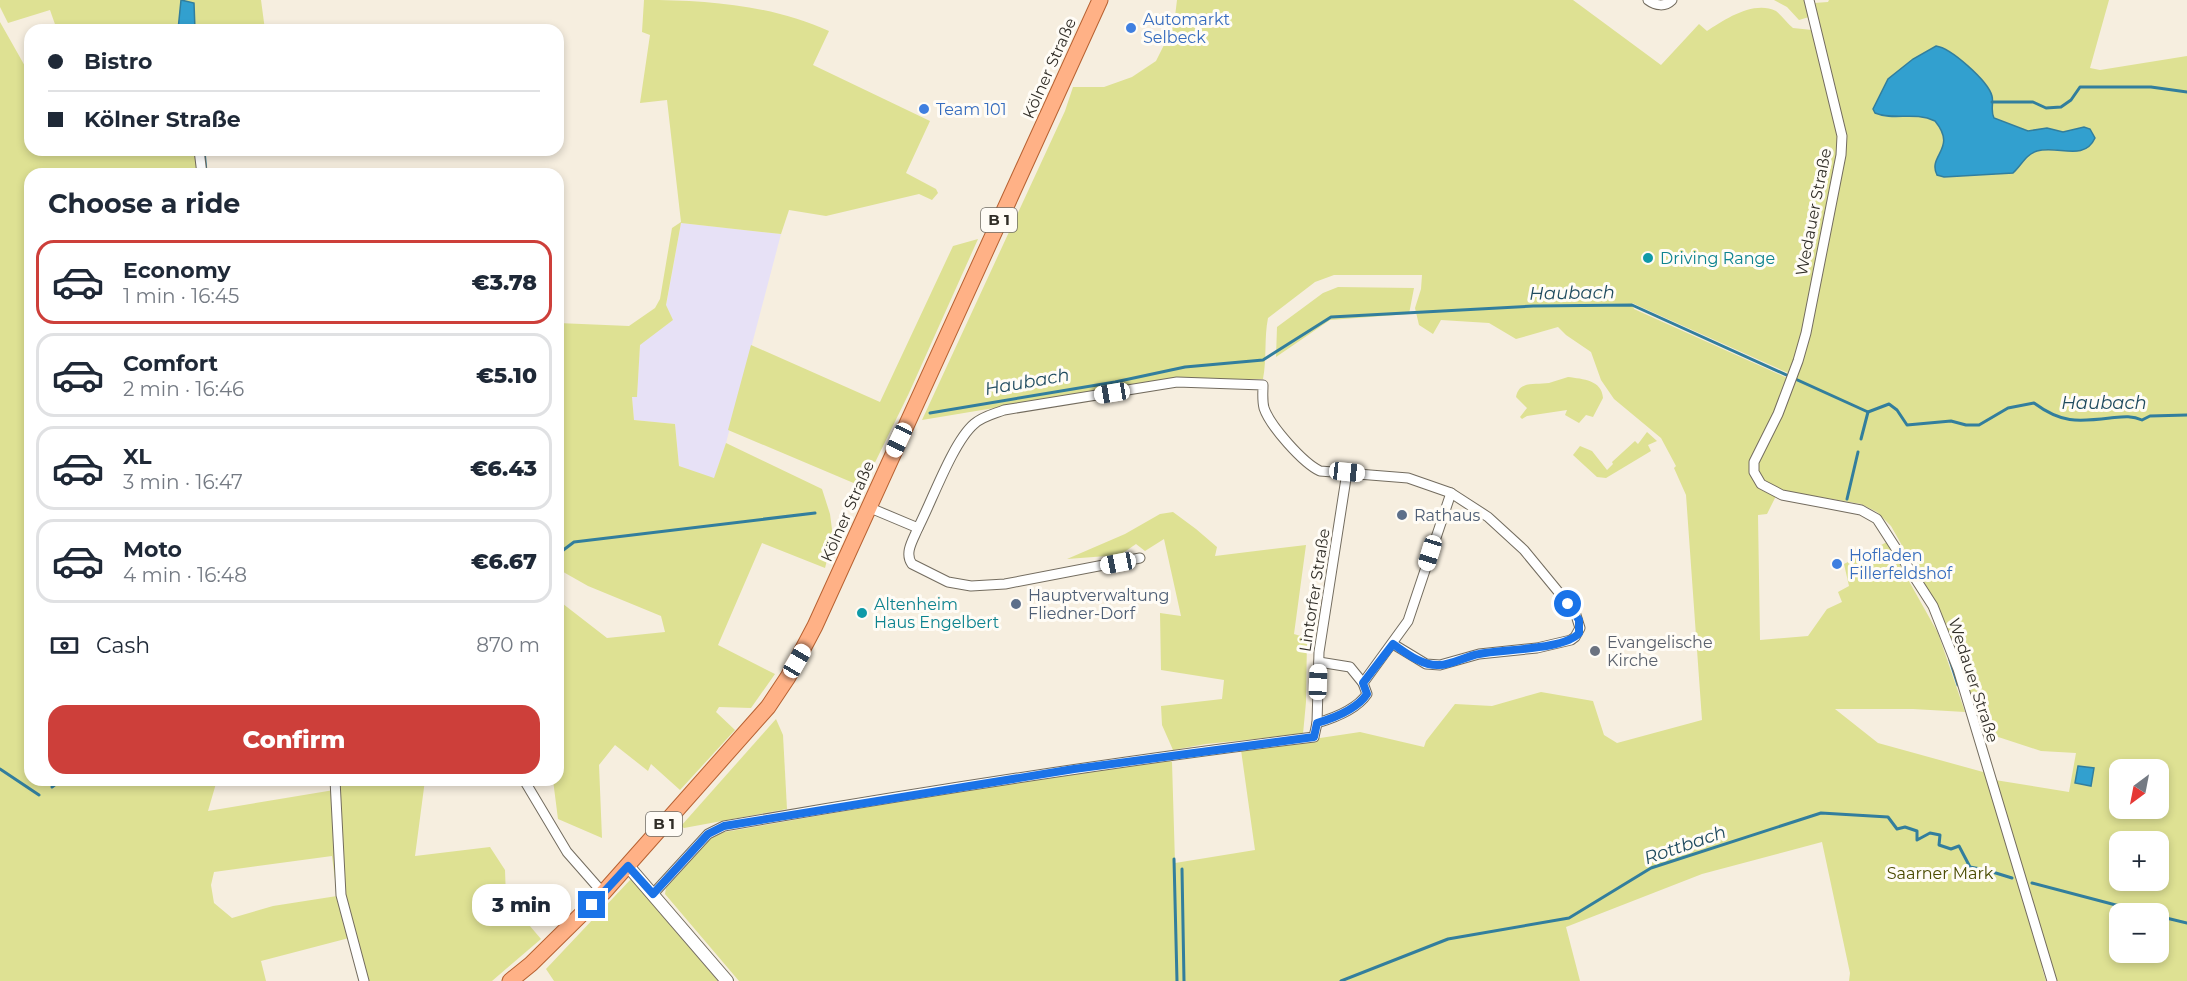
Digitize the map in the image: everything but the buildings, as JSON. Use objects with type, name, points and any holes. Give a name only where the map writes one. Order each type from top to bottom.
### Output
[{"type":"main road","name":"Kölner Straße","points":[[510,981],[549,947],[628,866],[768,707],[788,677],[807,644],[1100,0]]},
{"type":"street","points":[[1648,0],[1658,5],[1665,5],[1672,0]]},
{"type":"street","name":"Wedauer Straße","points":[[1809,0],[1842,136],[1841,155],[1806,333],[1778,414],[1754,462],[1754,472],[1761,484],[1782,495],[1861,510],[1877,519],[1933,606],[1958,669],[2052,981]]},
{"type":"street","points":[[1140,558],[1005,584],[971,586],[948,582],[912,564],[908,552],[957,449],[969,430],[985,417],[1004,410],[1177,382],[1263,385],[1262,400],[1265,411],[1300,457],[1310,466],[1320,471],[1408,478],[1451,492],[1488,517],[1524,550],[1555,586],[1579,620],[1579,633],[1571,639],[1537,648],[1479,654],[1440,665],[1426,664],[1393,644]]},
{"type":"street","name":"Lintorfer Straße","points":[[1317,723],[1319,662],[1347,472]]},
{"type":"street","points":[[1363,683],[1408,621],[1451,492]]},
{"type":"street","points":[[868,507],[918,528]]},
{"type":"street","points":[[653,894],[708,834],[724,826],[1055,772],[1314,737],[1317,723],[1333,719],[1363,700],[1367,694],[1363,683],[1350,667],[1319,662]]},
{"type":"street","points":[[335,786],[340,895],[364,981]]},
{"type":"street","points":[[528,786],[567,852],[603,893]]},
{"type":"street","points":[[628,866],[727,981]]},
{"type":"shaded area","points":[[681,223],[781,234],[726,443],[714,479],[679,466],[675,424],[634,420],[632,397],[637,397],[640,344],[673,320],[666,306]]},
{"type":"green space","points":[[0,0],[261,0],[264,24],[55,24],[50,10],[8,23],[0,7]]},
{"type":"green space","points":[[644,0],[715,3],[762,10],[807,22],[829,31],[813,65],[930,121],[906,173],[936,189],[938,193],[932,200],[919,194],[826,216],[789,210],[781,234],[681,223],[666,305],[673,320],[640,345],[637,397],[632,397],[634,420],[675,424],[679,466],[714,478],[726,443],[822,489],[830,514],[833,537],[825,568],[762,543],[718,645],[775,674],[751,708],[719,707],[716,712],[735,730],[680,790],[651,764],[648,771],[615,745],[599,765],[602,838],[558,819],[554,786],[564,786],[564,605],[607,638],[665,632],[661,616],[588,586],[564,572],[564,323],[629,326],[655,308],[660,299],[672,228],[681,222],[667,100],[640,103],[650,35],[642,32]]},
{"type":"green space","name":"Saarner Mark","points":[[1177,0],[1573,0],[1661,65],[1699,24],[1707,31],[1722,21],[1749,9],[1767,8],[1776,11],[1793,28],[1812,30],[1814,3],[1829,0],[2109,0],[2090,68],[2100,70],[2187,56],[2187,981],[2056,981],[2050,964],[2042,968],[2046,981],[1849,981],[1850,973],[1822,842],[1702,874],[1566,927],[1580,981],[739,981],[665,894],[666,888],[710,839],[719,833],[1165,759],[1172,762],[1175,863],[1255,850],[1241,750],[1360,732],[1424,747],[1426,741],[1455,704],[1492,706],[1541,692],[1593,701],[1604,735],[1617,743],[1702,720],[1686,495],[1674,468],[1676,466],[1661,438],[1614,399],[1601,380],[1591,352],[1558,327],[1516,339],[1489,323],[1441,320],[1433,334],[1419,325],[1415,308],[1421,289],[1422,275],[1334,275],[1315,282],[1268,318],[1263,379],[1168,379],[922,420],[1065,111],[1073,87],[1104,87],[1132,77],[1156,61],[1174,25]],"holes":[[[1632,303],[1795,376],[1794,381],[1634,309]],[[1779,490],[1861,504],[1877,512],[1891,526],[1934,602],[1948,632],[1983,732],[2041,751],[2076,753],[2069,792],[1995,780],[1994,775],[1878,743],[1835,709],[1965,712],[1938,633],[1887,542],[1844,564],[1849,586],[1838,592],[1842,602],[1827,609],[1808,636],[1760,640],[1758,515],[1767,514]]]},
{"type":"green space","points":[[1774,0],[1805,0],[1809,17],[1799,20],[1787,7]]},
{"type":"green space","points":[[0,22],[24,64],[24,156],[204,156],[205,168],[24,168],[24,786],[215,786],[208,811],[334,790],[336,786],[424,786],[415,856],[490,847],[505,870],[506,898],[541,939],[492,981],[367,981],[349,938],[261,961],[266,981],[0,981]],"holes":[[[332,856],[337,896],[273,906],[232,918],[214,903],[211,885],[214,872]]]},
{"type":"green space","points":[[978,239],[909,393],[863,487],[728,430],[751,345],[880,402],[953,246]]},
{"type":"green space","points":[[1338,287],[1414,288],[1409,314],[1330,320],[1276,357],[1277,327],[1323,293]]},
{"type":"green space","points":[[1568,377],[1591,382],[1599,387],[1603,398],[1593,417],[1586,415],[1579,423],[1565,415],[1567,410],[1527,416],[1522,419],[1520,417],[1527,408],[1516,397],[1521,388],[1529,384],[1549,383]]},
{"type":"green space","points":[[1647,432],[1657,441],[1648,445],[1651,451],[1606,478],[1597,477],[1573,455],[1580,446],[1592,451],[1607,470],[1613,464],[1612,462],[1635,441],[1638,444]]},
{"type":"green space","points":[[1173,512],[1217,547],[1215,556],[1306,545],[1294,634],[1307,638],[1303,734],[1206,744],[1173,750],[1162,725],[1161,706],[1222,699],[1224,680],[1161,670],[1160,613],[1181,616],[1164,539],[1145,551],[1136,544],[1120,555],[1067,559],[1125,534],[1160,514]]},
{"type":"green space","points":[[776,719],[783,735],[787,809],[684,828],[681,826]]},
{"type":"green space","points":[[631,879],[718,981],[554,981],[546,969]]},
{"type":"water","points":[[181,0],[194,3],[195,24],[179,24]]},
{"type":"water","points":[[1936,46],[1959,59],[1984,82],[1992,96],[1994,118],[2028,131],[2047,128],[2063,132],[2084,127],[2090,129],[2095,138],[2090,145],[2077,151],[2037,151],[2013,173],[1944,177],[1937,175],[1936,162],[1944,138],[1935,121],[1919,117],[1882,115],[1875,113],[1873,109],[1888,79],[1913,59]]},
{"type":"water","points":[[2078,766],[2094,768],[2091,786],[2075,783]]},
{"type":"waterway","points":[[1992,102],[2033,102],[2046,108],[2061,107],[2071,100],[2080,87],[2151,87],[2187,92]]},
{"type":"waterway","points":[[205,156],[206,168]]},
{"type":"waterway","name":"Haubach","points":[[930,413],[1115,382],[1185,367],[1263,360],[1331,317],[1533,306],[1632,305],[1868,412],[1889,404],[1897,410],[1907,425],[1951,421],[1966,425],[1979,425],[2008,408],[2034,403],[2044,410],[2070,420],[2126,417],[2142,420],[2150,416],[2187,415]]},
{"type":"waterway","points":[[1861,439],[1868,412]]},
{"type":"waterway","points":[[1847,499],[1858,452]]},
{"type":"waterway","name":"Haubach","points":[[564,550],[574,542],[815,513]]},
{"type":"waterway","points":[[1950,660],[1958,685]]},
{"type":"waterway","name":"Haubach","points":[[0,769],[24,785]]},
{"type":"waterway","name":"Haubach","points":[[26,786],[39,795]]},
{"type":"waterway","name":"Rottbach","points":[[1341,981],[1448,939],[1569,918],[1651,868],[1821,813],[1888,817],[1897,829],[1905,827],[1917,831],[1917,840],[1930,833],[1940,835],[1939,845],[1951,849],[1959,846],[1970,867],[2012,878]]},
{"type":"waterway","points":[[1174,859],[1177,981]]},
{"type":"waterway","points":[[1182,869],[1184,981]]},
{"type":"waterway","name":"Rottbach","points":[[2032,883],[2109,903]]},
{"type":"waterway","name":"Rottbach","points":[[2169,919],[2187,923]]},
{"type":"place","name":"Automarkt Selbeck","points":[[1131,28]]},
{"type":"place","name":"Team 101","points":[[924,109]]},
{"type":"place","name":"Driving Range","points":[[1648,258]]},
{"type":"place","name":"Rathaus","points":[[1402,515]]},
{"type":"place","name":"Hofladen Fillerfeldshof","points":[[1837,564]]},
{"type":"place","name":"Hauptverwaltung Fliedner-Dorf","points":[[1016,604]]},
{"type":"place","name":"Altenheim Haus Engelbert","points":[[862,613]]},
{"type":"place","name":"Evangelische Kirche","points":[[1595,651]]},
{"type":"route","points":[[592,905],[628,866],[653,894],[708,834],[724,826],[1074,769],[1314,737],[1317,723],[1333,719],[1363,700],[1367,694],[1363,683],[1393,644],[1426,664],[1440,665],[1479,654],[1537,648],[1571,639],[1579,633],[1579,620],[1568,604]]}]
